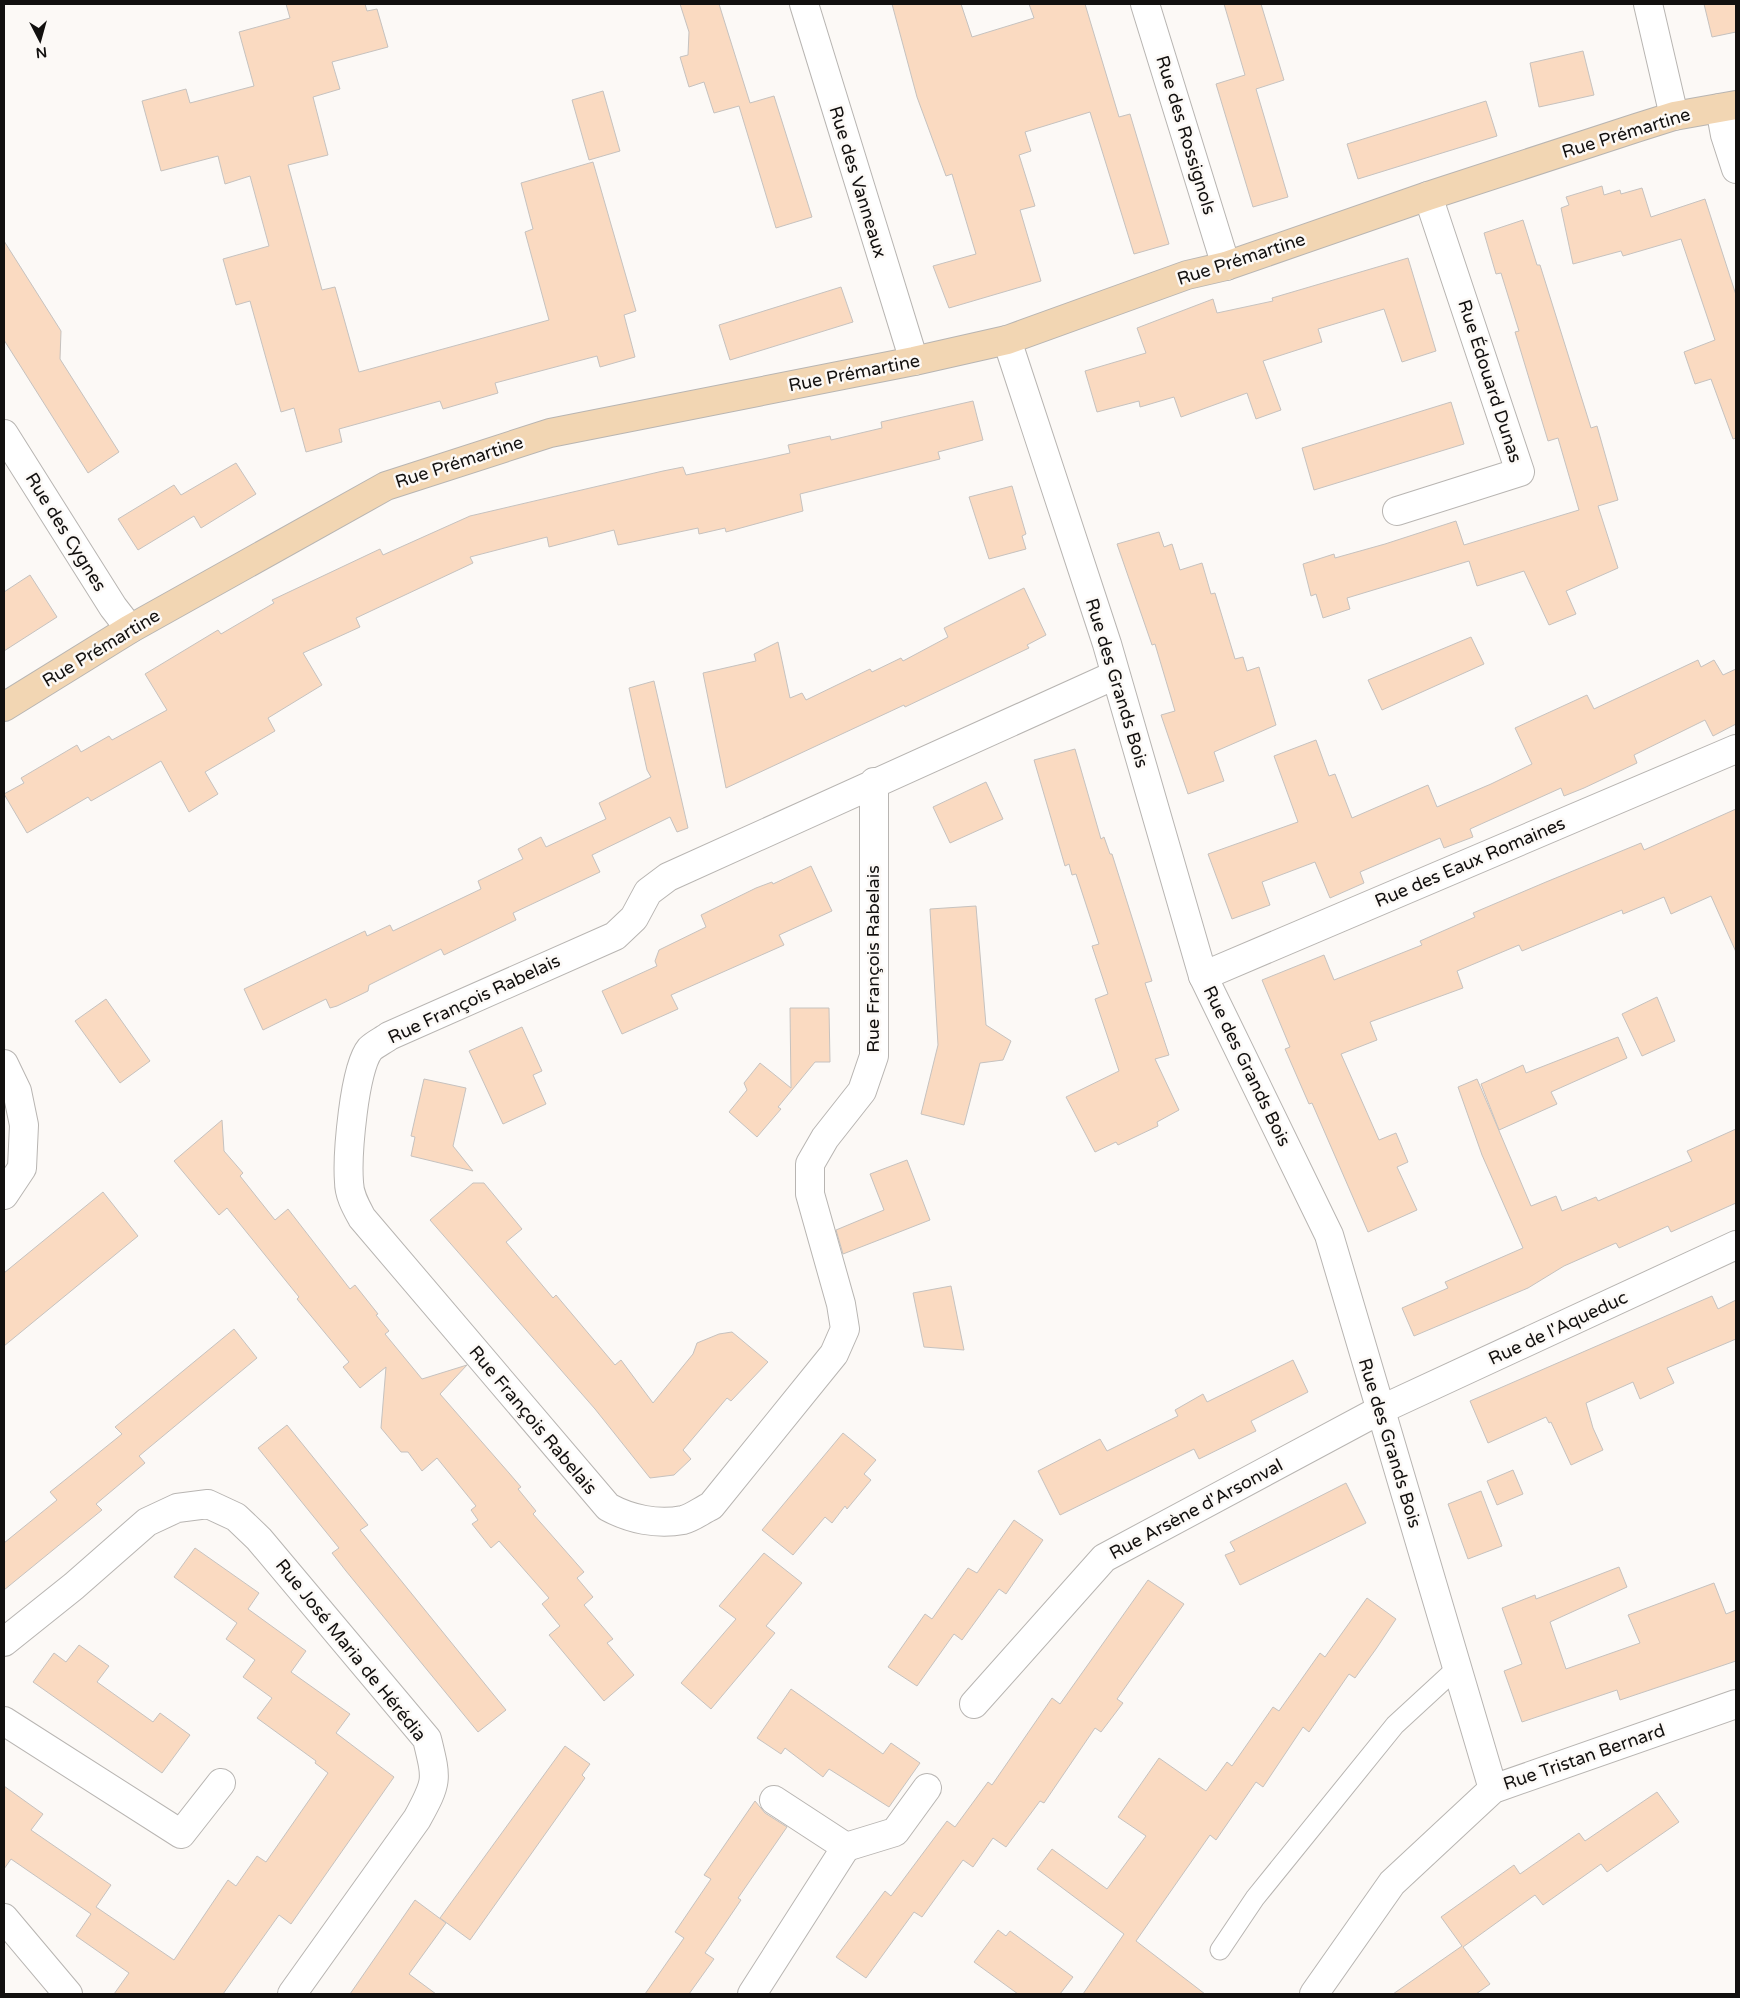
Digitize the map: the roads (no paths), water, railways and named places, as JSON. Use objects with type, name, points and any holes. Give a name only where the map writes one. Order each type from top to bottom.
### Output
[{"type":"street","name":"Rue des Vanneaux","points":[[804,4],[914,361]]},
{"type":"street","name":"Rue des Rossignols","points":[[1145,4],[1226,266]]},
{"type":"street","points":[[1648,4],[1674,116]]},
{"type":"street","name":"Rue Prémartine","points":[[4,708],[130,629],[386,486],[550,433],[914,361],[1007,340],[1186,276],[1226,266],[1428,196],[1674,116],[1728,106]]},
{"type":"street","points":[[1728,106],[1725,135],[1736,169]]},
{"type":"street","name":"Rue Édouard Dunas","points":[[1397,511],[1520,472],[1428,196]]},
{"type":"street","name":"Rue des Grands Bois","points":[[1007,340],[1115,675],[1203,976],[1329,1234],[1493,1789]]},
{"type":"street","name":"Rue des Cygnes","points":[[4,434],[130,629]]},
{"type":"street","name":"Rue François Rabelais","points":[[874,782],[874,1056],[862,1091],[825,1138],[810,1164],[810,1194],[841,1304],[845,1329],[834,1354],[711,1506],[684,1520],[650,1520],[625,1516],[608,1507],[362,1218],[353,1201],[348,1183],[353,1110],[362,1065],[370,1049],[389,1036],[614,936],[634,918],[648,892],[668,877],[874,782],[1115,675]]},
{"type":"street","name":"Rue des Eaux Romaines","points":[[1203,976],[1736,749]]},
{"type":"street","points":[[4,1064],[17,1091],[24,1125],[22,1168],[4,1195]]},
{"type":"street","name":"Rue de l'Aqueduc","points":[[1380,1410],[1736,1245]]},
{"type":"street","name":"Rue Arsène d'Arsonval","points":[[974,1704],[1104,1558],[1380,1410]]},
{"type":"street","name":"Rue José Maria de Hérédia","points":[[4,1642],[74,1586],[147,1522],[177,1508],[208,1504],[236,1517],[259,1539],[427,1739],[435,1773],[432,1792],[417,1819],[292,1994]]},
{"type":"street","name":"Rue Tristan Bernard","points":[[1314,1994],[1392,1883],[1493,1789],[1736,1704]]},
{"type":"street","points":[[4,1721],[181,1834],[221,1784]]},
{"type":"street","points":[[752,1994],[846,1847],[895,1832],[927,1788]]},
{"type":"street","points":[[774,1800],[846,1847]]},
{"type":"street","points":[[4,1918],[68,1994]]},
{"type":"lane","points":[[1220,1950],[1255,1898],[1395,1725],[1458,1667]]}]
